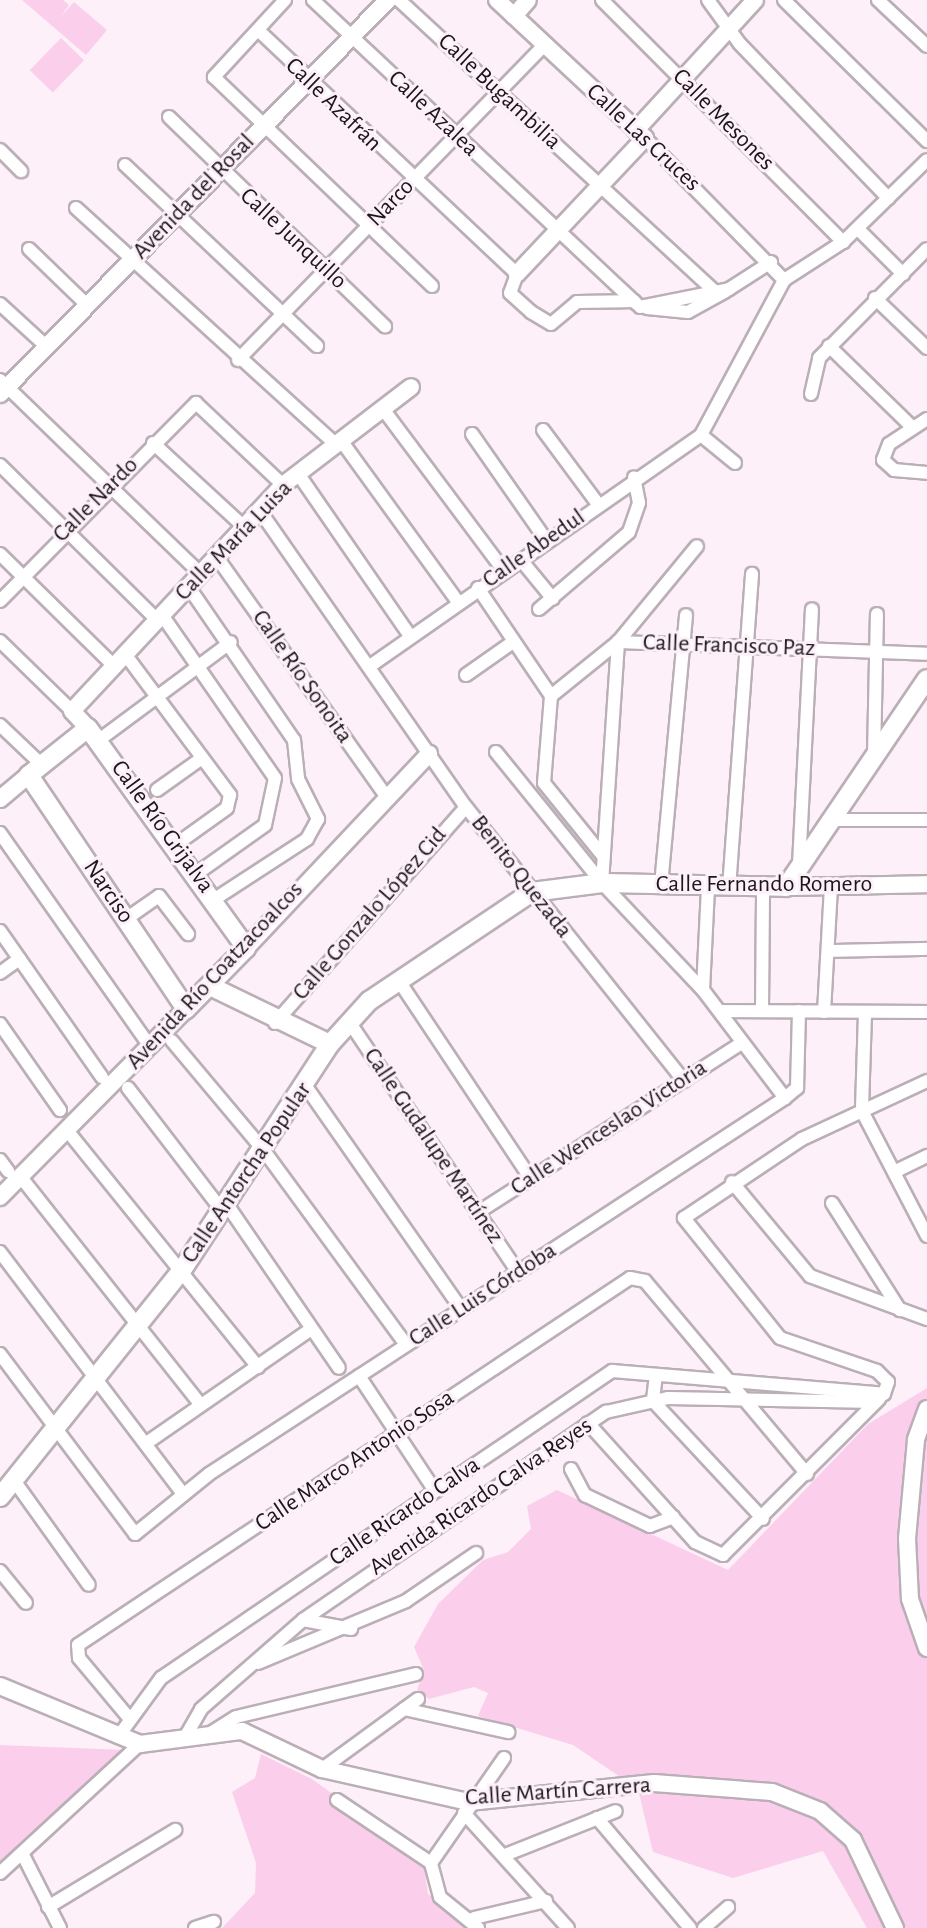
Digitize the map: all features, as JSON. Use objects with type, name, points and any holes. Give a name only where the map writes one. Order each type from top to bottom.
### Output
[{"type":"main road","points":[[786,887],[828,820],[927,679]]},
{"type":"main road","points":[[36,770],[94,734]]},
{"type":"main road","name":"Calle Río Grijalva","points":[[94,734],[215,899],[246,948]]},
{"type":"main road","name":"Narciso","points":[[36,770],[126,919],[186,1009]]},
{"type":"main road","name":"Calle Fernando Romero","points":[[532,892],[602,883],[786,887]]},
{"type":"main road","name":"Calle Antorcha Popular","points":[[0,1497],[182,1270],[265,1152],[307,1088],[330,1044],[348,1020],[399,981],[532,892]]},
{"type":"main road","name":"Avenida Río Coatzacoalcos","points":[[186,1009],[212,987],[246,948]]},
{"type":"main road","points":[[212,987],[275,1023],[330,1044]]},
{"type":"street","points":[[285,0],[214,77],[432,286]]},
{"type":"street","name":"Calle Azalea","points":[[313,0],[553,229],[637,304]]},
{"type":"street","name":"Avenida del Rosal","points":[[2,387],[178,215],[388,0]]},
{"type":"street","name":"Calle Bugambilia","points":[[399,0],[598,185],[722,290]]},
{"type":"street","name":"Calle Las Cruces","points":[[497,0],[640,134],[771,262],[784,280]]},
{"type":"street","points":[[514,16],[528,0]]},
{"type":"street","name":"Calle Mesones","points":[[602,0],[843,242]]},
{"type":"street","points":[[708,0],[888,198]]},
{"type":"street","points":[[755,0],[684,79],[598,185],[553,229],[517,274],[510,293],[551,324],[577,302],[637,304],[722,290],[771,262]]},
{"type":"street","points":[[784,0],[927,141]]},
{"type":"street","points":[[878,0],[927,46]]},
{"type":"street","name":"Calle Azafrán","points":[[258,30],[306,82],[517,274]]},
{"type":"street","name":"Narco","points":[[238,360],[282,313],[327,272],[544,45]]},
{"type":"street","name":"Calle Junquillo","points":[[169,117],[221,171],[385,326]]},
{"type":"street","points":[[0,150],[21,171]]},
{"type":"street","points":[[735,463],[701,435],[784,280],[843,242],[927,160]]},
{"type":"street","points":[[125,165],[317,346]]},
{"type":"street","points":[[76,208],[238,360],[338,441],[458,602]]},
{"type":"street","points":[[858,229],[903,274]]},
{"type":"street","points":[[29,249],[87,305]]},
{"type":"street","points":[[811,394],[829,346],[875,298],[926,253]]},
{"type":"street","points":[[875,298],[927,348]]},
{"type":"street","points":[[0,304],[46,346]]},
{"type":"street","points":[[829,346],[912,427]]},
{"type":"street","points":[[2,387],[200,573]]},
{"type":"street","name":"Calle María Luisa","points":[[72,711],[283,485],[411,387]]},
{"type":"street","name":"Calle Nardo","points":[[0,601],[66,529],[196,403],[283,485]]},
{"type":"street","points":[[383,409],[504,571]]},
{"type":"street","points":[[927,419],[889,444],[883,460],[894,470],[927,473]]},
{"type":"street","points":[[543,430],[598,504]]},
{"type":"street","points":[[472,434],[546,540]]},
{"type":"street","name":"Calle Abedul","points":[[370,666],[634,477],[701,435]]},
{"type":"street","points":[[153,443],[244,527]]},
{"type":"street","points":[[0,465],[159,618],[199,667],[275,778],[276,803],[265,825],[196,874]]},
{"type":"street","points":[[299,475],[410,636]]},
{"type":"street","points":[[539,609],[629,532],[639,503],[634,477]]},
{"type":"street","name":"Benito Quezada","points":[[260,511],[466,807],[684,1081]]},
{"type":"street","points":[[602,883],[618,642],[697,546]]},
{"type":"street","points":[[0,554],[120,660],[157,699],[232,802],[174,846]]},
{"type":"street","name":"Calle Río Sonoita","points":[[216,556],[388,799]]},
{"type":"street","points":[[521,560],[553,599]]},
{"type":"street","points":[[729,888],[752,574]]},
{"type":"street","points":[[188,586],[231,642],[301,752],[298,779],[318,819],[307,839],[215,899]]},
{"type":"street","points":[[478,588],[551,696],[544,783],[602,855]]},
{"type":"street","points":[[799,865],[812,609]]},
{"type":"street","points":[[874,757],[877,614]]},
{"type":"street","points":[[661,885],[686,615]]},
{"type":"street","points":[[0,641],[72,711]]},
{"type":"street","points":[[94,734],[157,699],[231,642]]},
{"type":"street","points":[[466,675],[513,642]]},
{"type":"street","name":"Calle Francisco Paz","points":[[551,696],[618,642],[927,654]]},
{"type":"street","name":"Calle Río Grijalva","points":[[72,711],[94,734]]},
{"type":"street","name":"Narciso","points":[[0,725],[36,770]]},
{"type":"street","points":[[496,752],[602,883],[703,990],[785,1098],[797,1088],[799,1011]]},
{"type":"street","name":"Avenida Río Coatzacoalcos","points":[[246,948],[429,754]]},
{"type":"street","points":[[157,790],[202,758]]},
{"type":"street","points":[[0,799],[36,770]]},
{"type":"street","name":"Calle Gonzalo López Cid","points":[[275,1023],[466,807]]},
{"type":"street","points":[[828,820],[927,820]]},
{"type":"street","points":[[0,833],[149,1045]]},
{"type":"street","name":"Calle Fernando Romero","points":[[786,887],[927,884]]},
{"type":"street","points":[[703,990],[708,886]]},
{"type":"street","points":[[824,1012],[831,886]]},
{"type":"street","points":[[762,1010],[763,888]]},
{"type":"street","points":[[126,919],[159,896],[188,934]]},
{"type":"street","points":[[0,931],[102,1077]]},
{"type":"street","points":[[829,951],[927,949]]},
{"type":"street","points":[[0,973],[19,959]]},
{"type":"street","points":[[399,981],[531,1179]]},
{"type":"street","name":"Avenida Río Coatzacoalcos","points":[[0,1197],[9,1169],[66,1129],[186,1009]]},
{"type":"street","points":[[720,1011],[927,1013]]},
{"type":"street","points":[[865,1013],[862,1111],[927,1236]]},
{"type":"street","name":"Calle Gudalupe Martínez","points":[[348,1020],[518,1272]]},
{"type":"street","points":[[0,1024],[60,1110]]},
{"type":"street","points":[[172,1041],[265,1152],[406,1345]]},
{"type":"street","name":"Calle Wenceslao Victoria","points":[[477,1213],[742,1043]]},
{"type":"street","points":[[588,1423],[695,1542],[723,1555],[763,1519],[882,1393],[877,1371],[780,1338],[684,1223],[685,1213],[732,1182],[862,1111],[927,1081]]},
{"type":"street","points":[[128,1088],[226,1209],[339,1368]]},
{"type":"street","points":[[307,1088],[461,1309]]},
{"type":"street","name":"Calle Luis Córdoba","points":[[57,1423],[135,1534],[183,1494],[785,1098]]},
{"type":"street","points":[[66,1129],[258,1367]]},
{"type":"street","points":[[894,1172],[927,1156]]},
{"type":"street","points":[[9,1169],[140,1325],[201,1405]]},
{"type":"street","points":[[732,1182],[810,1276],[927,1319]]},
{"type":"street","points":[[832,1203],[900,1310]]},
{"type":"street","points":[[0,1252],[148,1442],[183,1494]]},
{"type":"street","name":"Calle Marco Antonio Sosa","points":[[129,1718],[75,1651],[395,1434],[639,1276],[729,1381]]},
{"type":"street","points":[[148,1442],[311,1329]]},
{"type":"street","points":[[0,1354],[57,1423]]},
{"type":"street","name":"Calle Ricardo Calva","points":[[118,1737],[161,1678],[612,1371],[882,1393]]},
{"type":"street","points":[[656,1375],[653,1401],[763,1519]]},
{"type":"street","points":[[359,1376],[435,1491]]},
{"type":"street","points":[[729,1381],[741,1400],[807,1474]]},
{"type":"street","name":"Avenida Ricardo Calva Reyes","points":[[184,1739],[201,1709],[303,1620],[588,1423],[653,1401],[882,1393]]},
{"type":"street","points":[[927,1409],[916,1440],[907,1538],[910,1599],[927,1648]]},
{"type":"street","points":[[571,1469],[585,1495],[650,1526],[673,1517]]},
{"type":"street","points":[[13,1479],[89,1585]]},
{"type":"street","points":[[255,1664],[352,1629],[476,1553]]},
{"type":"street","points":[[0,1571],[26,1603]]},
{"type":"street","points":[[303,1620],[352,1629]]},
{"type":"street","points":[[212,1732],[236,1717],[416,1674]]},
{"type":"street","name":"Calle Martín Carrera","points":[[3,1688],[140,1744],[212,1732],[242,1731],[322,1769],[467,1807],[654,1783],[772,1792],[820,1811],[853,1840],[895,1928]]},
{"type":"street","points":[[322,1769],[418,1699]]},
{"type":"street","points":[[404,1709],[508,1732]]},
{"type":"street","points":[[0,1873],[140,1744]]},
{"type":"street","points":[[431,1863],[467,1807],[504,1758]]},
{"type":"street","points":[[337,1800],[431,1863],[440,1897],[476,1923],[546,1901]]},
{"type":"street","points":[[467,1807],[568,1928]]},
{"type":"street","points":[[505,1855],[616,1811]]},
{"type":"street","points":[[597,1818],[690,1928]]},
{"type":"street","points":[[48,1907],[175,1830]]},
{"type":"street","points":[[22,1853],[60,1928]]},
{"type":"street","points":[[704,1928],[728,1907]]},
{"type":"street","points":[[195,1928],[214,1922]]},
{"type":"shaded area","points":[[22,0],[63,0],[69,5],[61,16],[74,2],[107,30],[86,55]]},
{"type":"shaded area","points":[[61,38],[84,60],[53,93],[30,70]]},
{"type":"shaded area","points":[[927,1388],[927,1928],[867,1928],[823,1851],[733,1878],[653,1852],[638,1789],[573,1745],[478,1716],[488,1693],[474,1687],[429,1699],[417,1690],[424,1670],[414,1647],[438,1604],[483,1560],[508,1552],[531,1529],[527,1506],[557,1490],[728,1570],[868,1424]]},
{"type":"shaded area","points":[[0,1745],[125,1750],[0,1865]]},
{"type":"shaded area","points":[[261,1754],[312,1779],[423,1859],[428,1894],[470,1928],[222,1928],[255,1893],[256,1863],[232,1792],[255,1778]]}]
